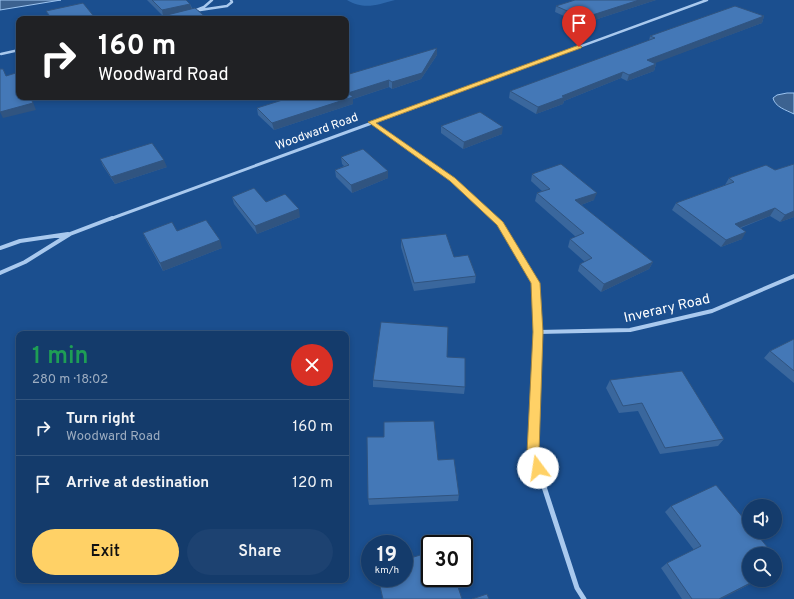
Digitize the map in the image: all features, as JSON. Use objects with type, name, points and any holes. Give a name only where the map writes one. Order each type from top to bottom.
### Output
[{"type":"street","points":[[188,13],[204,7],[212,0]]},
{"type":"street","points":[[197,10],[227,6],[232,2],[231,0]]},
{"type":"street","name":"Woodward Road","points":[[0,273],[25,262],[70,234],[707,0]]},
{"type":"street","points":[[1,54],[16,51]]},
{"type":"street","points":[[372,122],[452,180],[500,224],[536,283],[538,332],[533,453],[577,588],[584,599]]},
{"type":"street","name":"Woodward Road","points":[[0,248],[20,241],[70,234]]},
{"type":"street","name":"Inverary Road","points":[[538,332],[630,330],[712,311],[794,276]]},
{"type":"shaded area","points":[[0,0],[61,0],[0,10]]},
{"type":"shaded area","points":[[347,0],[395,0],[365,6]]},
{"type":"shaded area","points":[[794,93],[794,114],[778,106],[773,98],[777,95]]},
{"type":"building","points":[[152,0],[186,0],[190,4],[162,10]]},
{"type":"building","points":[[575,0],[639,0],[583,18],[556,6]]},
{"type":"building","points":[[83,3],[94,16],[50,16],[46,11]]},
{"type":"building","points":[[735,6],[764,16],[647,60],[656,64],[629,75],[623,72],[538,107],[510,91],[655,38],[650,36]]},
{"type":"building","points":[[195,8],[204,16],[168,16],[167,15]]},
{"type":"building","points":[[437,48],[422,73],[392,82],[389,80],[349,93],[349,74]]},
{"type":"building","points":[[0,69],[3,69],[6,76],[16,73],[16,100],[32,100],[33,103],[0,112]]},
{"type":"building","points":[[282,100],[344,100],[272,123],[257,108]]},
{"type":"building","points":[[480,112],[503,127],[464,142],[441,126]]},
{"type":"building","points":[[152,143],[164,160],[111,177],[100,159]]},
{"type":"building","points":[[363,149],[388,171],[351,185],[335,170],[349,165],[341,157]]},
{"type":"building","points":[[561,164],[597,193],[575,200],[653,262],[604,284],[580,264],[592,258],[570,239],[584,233],[537,193],[550,189],[532,174]]},
{"type":"building","points":[[794,164],[794,211],[785,215],[775,208],[735,224],[746,232],[726,240],[676,203],[734,182],[729,178],[766,165],[775,170]]},
{"type":"building","points":[[254,188],[266,202],[285,194],[299,209],[255,226],[232,197]]},
{"type":"building","points":[[206,220],[220,240],[160,263],[143,233],[172,222],[177,231]]},
{"type":"building","points":[[446,234],[454,257],[468,255],[476,276],[414,283],[401,239]]},
{"type":"building","points":[[381,322],[448,327],[447,357],[465,358],[465,387],[373,380]]},
{"type":"building","points":[[794,339],[794,371],[770,351]]},
{"type":"building","points":[[682,371],[724,439],[665,448],[642,403],[623,406],[610,380]]},
{"type":"building","points":[[434,421],[438,460],[454,459],[459,495],[368,499],[367,437],[384,437],[384,422]]},
{"type":"building","points":[[716,485],[742,517],[742,539],[761,539],[767,547],[742,547],[742,587],[719,599],[692,599],[667,563],[701,546],[671,506]]},
{"type":"building","points":[[421,555],[421,587],[458,587],[462,599],[383,599],[380,587],[413,587],[413,557]]},
{"type":"building","points":[[487,594],[489,599],[472,599]]},
{"type":"route","points":[[538,468],[533,453],[538,332],[536,283],[500,224],[452,180],[372,122],[579,47]]}]
